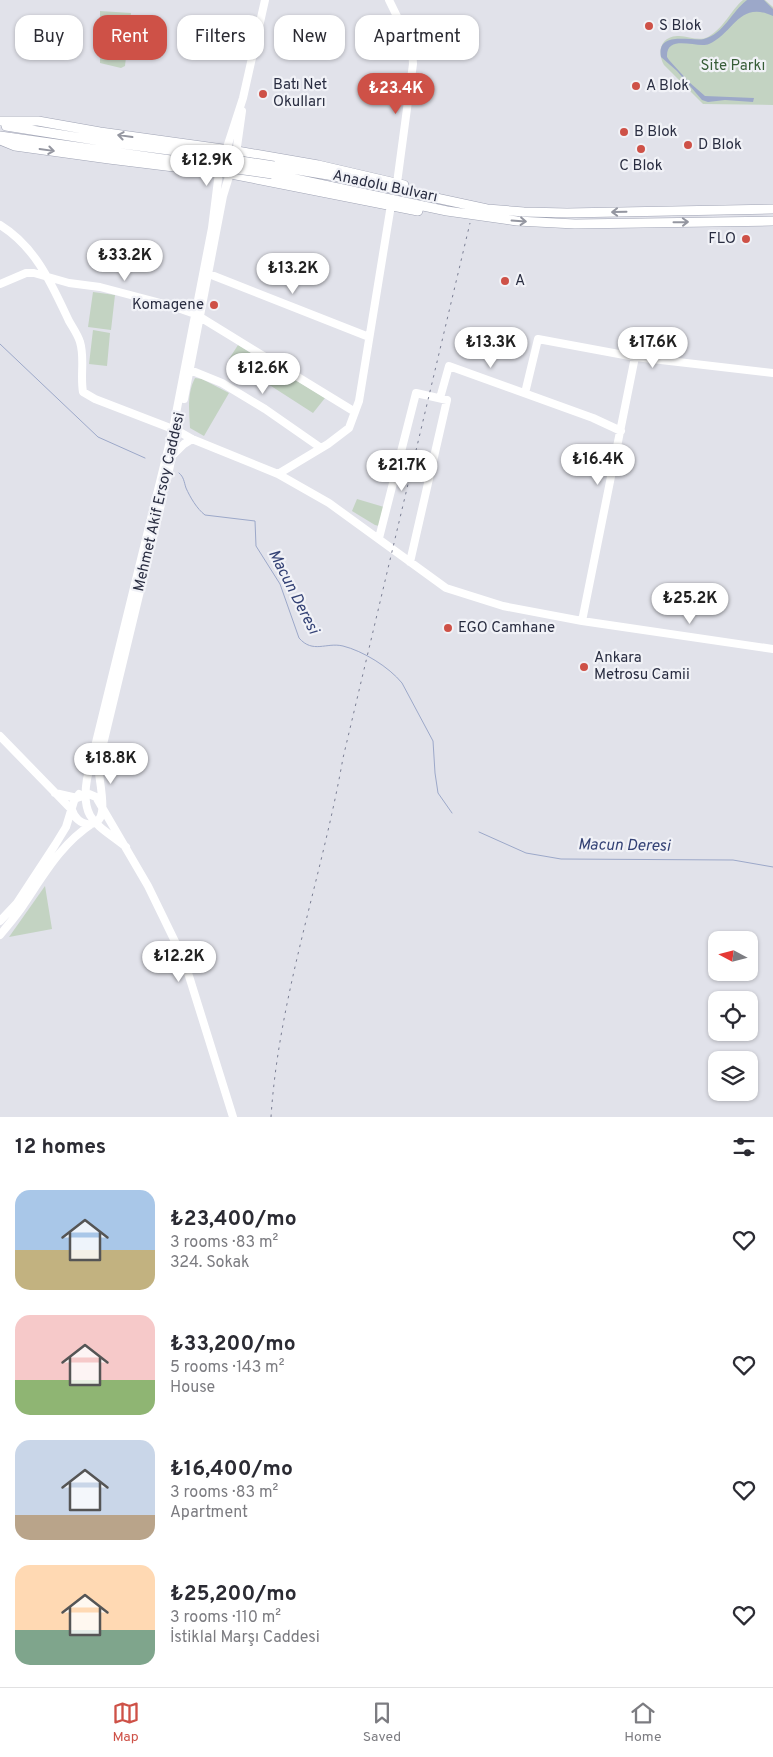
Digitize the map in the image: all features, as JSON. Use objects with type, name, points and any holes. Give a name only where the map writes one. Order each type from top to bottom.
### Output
[{"type":"main road","points":[[243,98],[265,0]]},
{"type":"main road","points":[[390,0],[412,47],[413,64],[397,183]]},
{"type":"main road","name":"Mehmet Akif Ersoy Caddesi","points":[[94,822],[89,816],[81,796],[87,779],[173,441],[197,316],[220,172],[225,150],[243,98]]},
{"type":"main road","name":"Mehmet Akif Ersoy Caddesi","points":[[175,430],[190,370],[197,316],[209,274],[224,196],[237,152],[243,98]]},
{"type":"main road","points":[[0,123],[38,121],[318,165],[465,200],[470,205]]},
{"type":"main road","name":"Anadolu Bulvarı","points":[[0,123],[107,142],[184,152],[273,170],[470,216],[568,224],[773,221]]},
{"type":"main road","name":"Anadolu Bulvarı","points":[[0,136],[187,165],[334,176],[487,209],[514,212],[567,213],[773,209]]},
{"type":"main road","points":[[0,140],[15,146],[109,159],[187,165],[432,213],[470,216]]},
{"type":"main road","points":[[187,165],[195,160],[195,150],[192,145]]},
{"type":"main road","points":[[253,178],[251,165],[256,155]]},
{"type":"main road","points":[[278,474],[321,448],[349,428],[359,401],[391,205]]},
{"type":"main road","points":[[0,225],[28,249],[39,262],[80,341],[83,360],[81,382],[83,392],[95,399],[175,430],[192,439],[278,474],[329,503],[446,588],[503,606],[773,649]]},
{"type":"main road","points":[[0,284],[26,273],[34,272],[69,283],[100,287],[172,306],[197,316],[355,412]]},
{"type":"main road","points":[[209,274],[369,337]]},
{"type":"main road","points":[[525,393],[538,339],[635,357],[773,373]]},
{"type":"main road","points":[[582,620],[635,357]]},
{"type":"main road","points":[[440,398],[449,366],[621,430]]},
{"type":"main road","points":[[190,370],[222,383],[265,408],[321,448]]},
{"type":"main road","points":[[379,538],[416,394],[447,400],[410,562]]},
{"type":"main road","points":[[172,456],[192,439]]},
{"type":"main road","points":[[173,441],[184,444]]},
{"type":"main road","name":"Mehmet Akif Ersoy Caddesi","points":[[102,807],[98,764],[172,456],[173,441]]},
{"type":"main road","points":[[0,736],[72,810],[76,819],[90,824],[94,822]]},
{"type":"main road","points":[[55,793],[96,797],[148,886],[184,960],[232,1117]]},
{"type":"main road","points":[[0,935],[23,906],[58,847],[74,801],[81,796]]},
{"type":"main road","points":[[0,921],[17,903],[58,847],[94,822],[100,816],[102,807]]},
{"type":"main road","points":[[94,822],[126,847]]},
{"type":"green space","name":"Site Parkı","points":[[743,0],[765,0],[773,7],[773,105],[703,104],[664,65],[661,56],[662,46],[671,37],[681,36],[700,39],[708,37],[719,29]]},
{"type":"green space","points":[[100,11],[131,13],[131,15],[100,15]]},
{"type":"green space","points":[[100,60],[126,60],[125,66],[121,68],[100,63]]},
{"type":"green space","points":[[93,292],[115,295],[111,330],[88,327]]},
{"type":"green space","points":[[93,330],[110,333],[107,366],[89,364]]},
{"type":"green space","points":[[238,345],[325,398],[313,413],[229,359]]},
{"type":"green space","points":[[195,378],[202,379],[229,393],[204,436],[190,428],[190,396]]},
{"type":"green space","points":[[357,499],[384,507],[379,526],[352,511]]},
{"type":"green space","points":[[45,886],[52,929],[9,937]]},
{"type":"water","points":[[747,0],[764,0],[773,9],[773,16],[762,12],[752,12],[744,15],[718,39],[709,44],[677,44],[668,50],[667,57],[669,60],[705,96],[754,98],[753,102],[725,100],[708,102],[702,100],[677,71],[661,57],[661,49],[664,43],[670,40],[699,40],[711,36]]},
{"type":"waterway","name":"Macun Deresi","points":[[0,344],[98,437],[145,458]]},
{"type":"waterway","name":"Macun Deresi","points":[[179,473],[192,499],[199,510],[205,515],[255,521],[256,546],[280,584],[299,638],[304,643],[315,647],[337,645],[359,652],[375,660],[402,683],[433,741],[438,793],[452,813]]},
{"type":"waterway","name":"Macun Deresi","points":[[479,832],[526,853],[561,859],[733,860],[773,867]]},
{"type":"railway","points":[[271,1117],[276,1071],[292,981],[470,223]]},
{"type":"place","name":"S Blok","points":[[649,26]]},
{"type":"place","name":"A Blok","points":[[636,86]]},
{"type":"place","name":"Batı Net Okulları","points":[[263,94]]},
{"type":"place","name":"B Blok","points":[[624,132]]},
{"type":"place","name":"D Blok","points":[[688,145]]},
{"type":"place","name":"C Blok","points":[[641,149]]},
{"type":"place","name":"FLO","points":[[746,239]]},
{"type":"place","name":"A","points":[[505,281]]},
{"type":"place","name":"Komagene","points":[[214,305]]},
{"type":"place","name":"EGO Camhane","points":[[448,628]]},
{"type":"place","name":"Ankara Metrosu Camii","points":[[584,667]]}]
